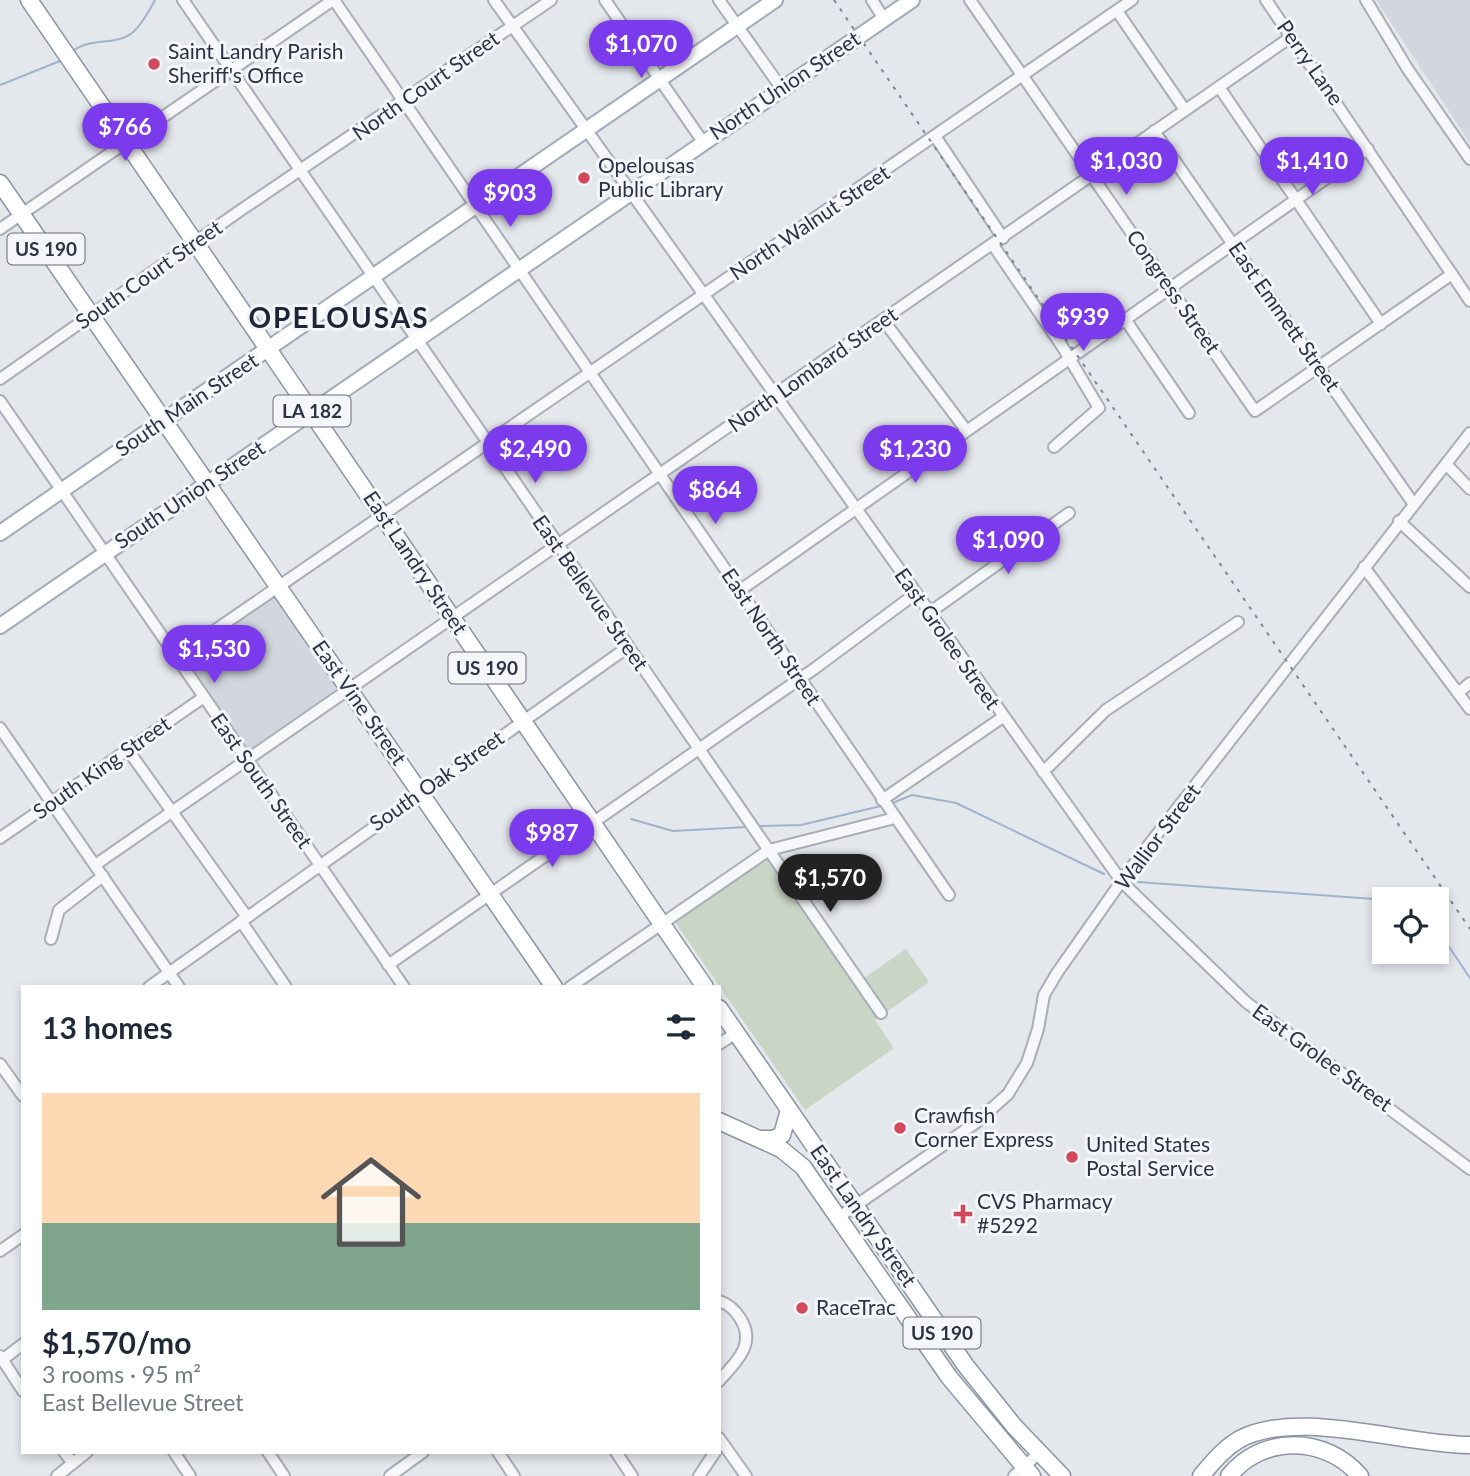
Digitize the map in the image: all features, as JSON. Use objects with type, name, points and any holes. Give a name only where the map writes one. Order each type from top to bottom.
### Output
[{"type":"highway","name":"US 190","points":[[29,0],[196,244]]},
{"type":"highway","name":"US 190","points":[[0,183],[92,316]]},
{"type":"highway","name":"East Landry Street","points":[[196,244],[704,985]]},
{"type":"highway","name":"East Vine Street","points":[[92,316],[553,985]]},
{"type":"highway","name":"East Landry Street","points":[[721,1011],[966,1366],[1039,1453]]},
{"type":"highway","points":[[762,1139],[773,1139],[782,1135],[789,1110]]},
{"type":"highway","name":"US 190","points":[[721,1122],[781,1149],[803,1167],[956,1387],[1023,1473]]},
{"type":"highway","points":[[1202,1476],[1220,1454],[1239,1440],[1284,1425],[1470,1444]]},
{"type":"highway","points":[[1230,1476],[1256,1453],[1299,1444],[1343,1459],[1360,1476]]},
{"type":"highway","name":"US 190","points":[[1039,1453],[1062,1476]]},
{"type":"main road","name":"South Main Street","points":[[0,533],[775,0]]},
{"type":"main road","name":"North Union Street","points":[[416,339],[912,0]]},
{"type":"main road","name":"South Union Street","points":[[1,624],[416,339]]},
{"type":"street","name":"East Bellevue Street","points":[[183,0],[881,1013]]},
{"type":"street","points":[[0,229],[334,0]]},
{"type":"street","name":"East North Street","points":[[334,0],[949,895]]},
{"type":"street","name":"East Grolee Street","points":[[494,0],[774,397],[1122,882],[1246,1002],[1470,1169]]},
{"type":"street","name":"North Court Street","points":[[300,172],[551,0]]},
{"type":"street","points":[[605,0],[704,142]]},
{"type":"street","points":[[719,0],[782,89]]},
{"type":"street","points":[[872,0],[884,19]]},
{"type":"street","name":"Congress Street","points":[[970,0],[1255,411],[1318,366]]},
{"type":"street","name":"North Walnut Street","points":[[176,657],[1132,0]]},
{"type":"street","name":"Perry Lane","points":[[1266,0],[1470,301]]},
{"type":"street","points":[[1366,0],[1407,68],[1470,159]]},
{"type":"street","points":[[1117,10],[1185,110]]},
{"type":"street","name":"North Lombard Street","points":[[95,865],[1291,37]]},
{"type":"street","points":[[1219,87],[1381,324]]},
{"type":"street","name":"East Emmett Street","points":[[1154,131],[1413,503]]},
{"type":"street","points":[[935,136],[1072,356],[1095,398],[1099,411],[1054,447]]},
{"type":"street","points":[[739,591],[1368,149]]},
{"type":"street","name":"South Court Street","points":[[0,379],[300,172]]},
{"type":"street","points":[[1318,366],[1452,274]]},
{"type":"street","points":[[1125,319],[1189,412]]},
{"type":"street","points":[[884,321],[966,430]]},
{"type":"street","name":"East South Street","points":[[0,401],[403,985]]},
{"type":"street","name":"Wallior Street","points":[[839,1217],[977,1122],[1008,1094],[1033,1046],[1047,987],[1122,882],[1291,666],[1399,521],[1470,433]]},
{"type":"street","points":[[1446,464],[1470,489]]},
{"type":"street","points":[[929,613],[1069,513]]},
{"type":"street","points":[[1399,521],[1470,587]]},
{"type":"street","points":[[1364,567],[1470,709]]},
{"type":"street","points":[[388,965],[699,750],[915,594]]},
{"type":"street","points":[[1043,772],[1106,710],[1238,622]]},
{"type":"street","name":"South Oak Street","points":[[152,985],[628,647]]},
{"type":"street","points":[[1458,693],[1470,683]]},
{"type":"street","name":"South King Street","points":[[0,838],[204,697]]},
{"type":"street","points":[[573,985],[769,850],[888,807],[1003,718]]},
{"type":"street","points":[[0,728],[178,985]]},
{"type":"street","points":[[128,750],[172,811],[285,985]]},
{"type":"street","points":[[51,939],[59,910],[103,876]]},
{"type":"street","points":[[721,1043],[736,1033]]},
{"type":"street","points":[[0,1064],[18,1079]]},
{"type":"street","points":[[0,1251],[21,1236]]},
{"type":"street","points":[[721,1302],[737,1314],[747,1329],[747,1338],[741,1356],[721,1379]]},
{"type":"street","points":[[21,1346],[1,1358],[21,1388]]},
{"type":"street","points":[[721,1443],[746,1476]]},
{"type":"street","points":[[1023,1473],[1039,1453]]},
{"type":"street","points":[[66,1454],[73,1464]]},
{"type":"street","points":[[57,1476],[85,1454]]},
{"type":"street","points":[[175,1454],[190,1476]]},
{"type":"street","points":[[269,1454],[284,1476]]},
{"type":"street","points":[[390,1476],[420,1454]]},
{"type":"street","points":[[499,1454],[514,1476]]},
{"type":"street","points":[[617,1454],[632,1476]]},
{"type":"street","points":[[699,1476],[714,1454]]},
{"type":"shaded area","points":[[1376,0],[1470,0],[1470,143]]},
{"type":"shaded area","points":[[277,593],[342,687],[248,751],[183,658]]},
{"type":"green space","points":[[766,859],[854,985],[906,949],[929,982],[875,1020],[894,1048],[805,1110],[675,922]]},
{"type":"waterway","points":[[73,51],[88,44],[126,37],[142,22],[155,0]]},
{"type":"waterway","points":[[0,85],[60,61]]},
{"type":"waterway","points":[[890,804],[912,795],[956,803],[1104,874]]},
{"type":"waterway","points":[[760,826],[801,825],[881,806]]},
{"type":"waterway","points":[[631,819],[673,831],[747,827]]},
{"type":"waterway","points":[[1138,882],[1372,899]]},
{"type":"waterway","points":[[1449,947],[1470,978]]},
{"type":"railway","points":[[834,0],[1470,929]]},
{"type":"place","name":"Saint Landry Parish Sheriff's Office","points":[[154,64]]},
{"type":"place","name":"Opelousas Public Library","points":[[584,178]]},
{"type":"place","name":"Crawfish Corner Express","points":[[900,1128]]},
{"type":"place","name":"United States Postal Service","points":[[1072,1157]]},
{"type":"place","name":"CVS Pharmacy #5292","points":[[963,1214]]},
{"type":"place","name":"RaceTrac","points":[[802,1308]]},
{"type":"district","name":"OPELOUSAS","points":[[339,318]]}]
